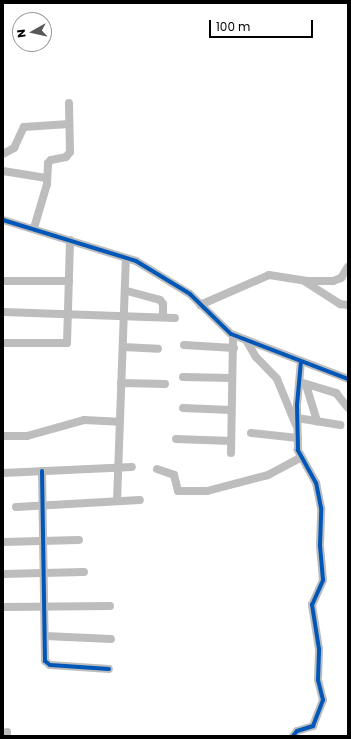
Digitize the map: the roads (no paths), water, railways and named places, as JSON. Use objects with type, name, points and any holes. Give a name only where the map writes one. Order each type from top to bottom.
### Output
[{"type":"street","points":[[34,228],[47,184],[46,178],[51,160],[66,157],[70,154],[69,103]]},
{"type":"street","points":[[3,154],[14,148],[24,126],[69,124]]},
{"type":"street","points":[[3,171],[46,178]]},
{"type":"street","points":[[3,220],[34,228],[126,258],[190,294],[233,335],[348,379]]},
{"type":"street","points":[[3,343],[64,344],[68,338],[67,313],[70,240]]},
{"type":"street","points":[[117,501],[117,467],[124,347],[126,258]]},
{"type":"street","points":[[200,305],[269,275],[304,281],[338,280],[348,267]]},
{"type":"street","points":[[3,281],[69,280]]},
{"type":"street","points":[[304,281],[340,304],[348,305]]},
{"type":"street","points":[[126,291],[160,300],[163,304],[163,317]]},
{"type":"street","points":[[3,312],[125,315],[174,318]]},
{"type":"street","points":[[231,453],[231,378],[234,348],[233,335]]},
{"type":"street","points":[[246,340],[256,357],[277,380],[298,430]]},
{"type":"street","points":[[184,345],[234,348]]},
{"type":"street","points":[[124,347],[158,349]]},
{"type":"street","points":[[292,736],[297,731],[313,726],[323,700],[318,680],[319,649],[312,605],[323,580],[320,545],[321,508],[316,483],[300,458],[297,418],[303,384],[301,361]]},
{"type":"street","points":[[182,377],[231,378]]},
{"type":"street","points":[[122,383],[165,384]]},
{"type":"street","points":[[303,384],[336,394],[348,408]]},
{"type":"street","points":[[303,384],[317,421]]},
{"type":"street","points":[[183,408],[231,410]]},
{"type":"street","points":[[297,418],[340,425]]},
{"type":"street","points":[[3,436],[27,436],[84,420],[120,422]]},
{"type":"street","points":[[251,432],[298,438]]},
{"type":"street","points":[[176,439],[231,442]]},
{"type":"street","points":[[157,470],[174,475],[178,491],[207,491],[268,475],[300,458]]},
{"type":"street","points":[[3,473],[132,467]]},
{"type":"street","points":[[42,471],[45,636],[47,664],[109,670]]},
{"type":"street","points":[[16,507],[140,500]]},
{"type":"street","points":[[3,542],[79,540]]},
{"type":"street","points":[[3,574],[84,572]]},
{"type":"street","points":[[3,607],[110,606]]},
{"type":"street","points":[[45,636],[111,639]]}]
